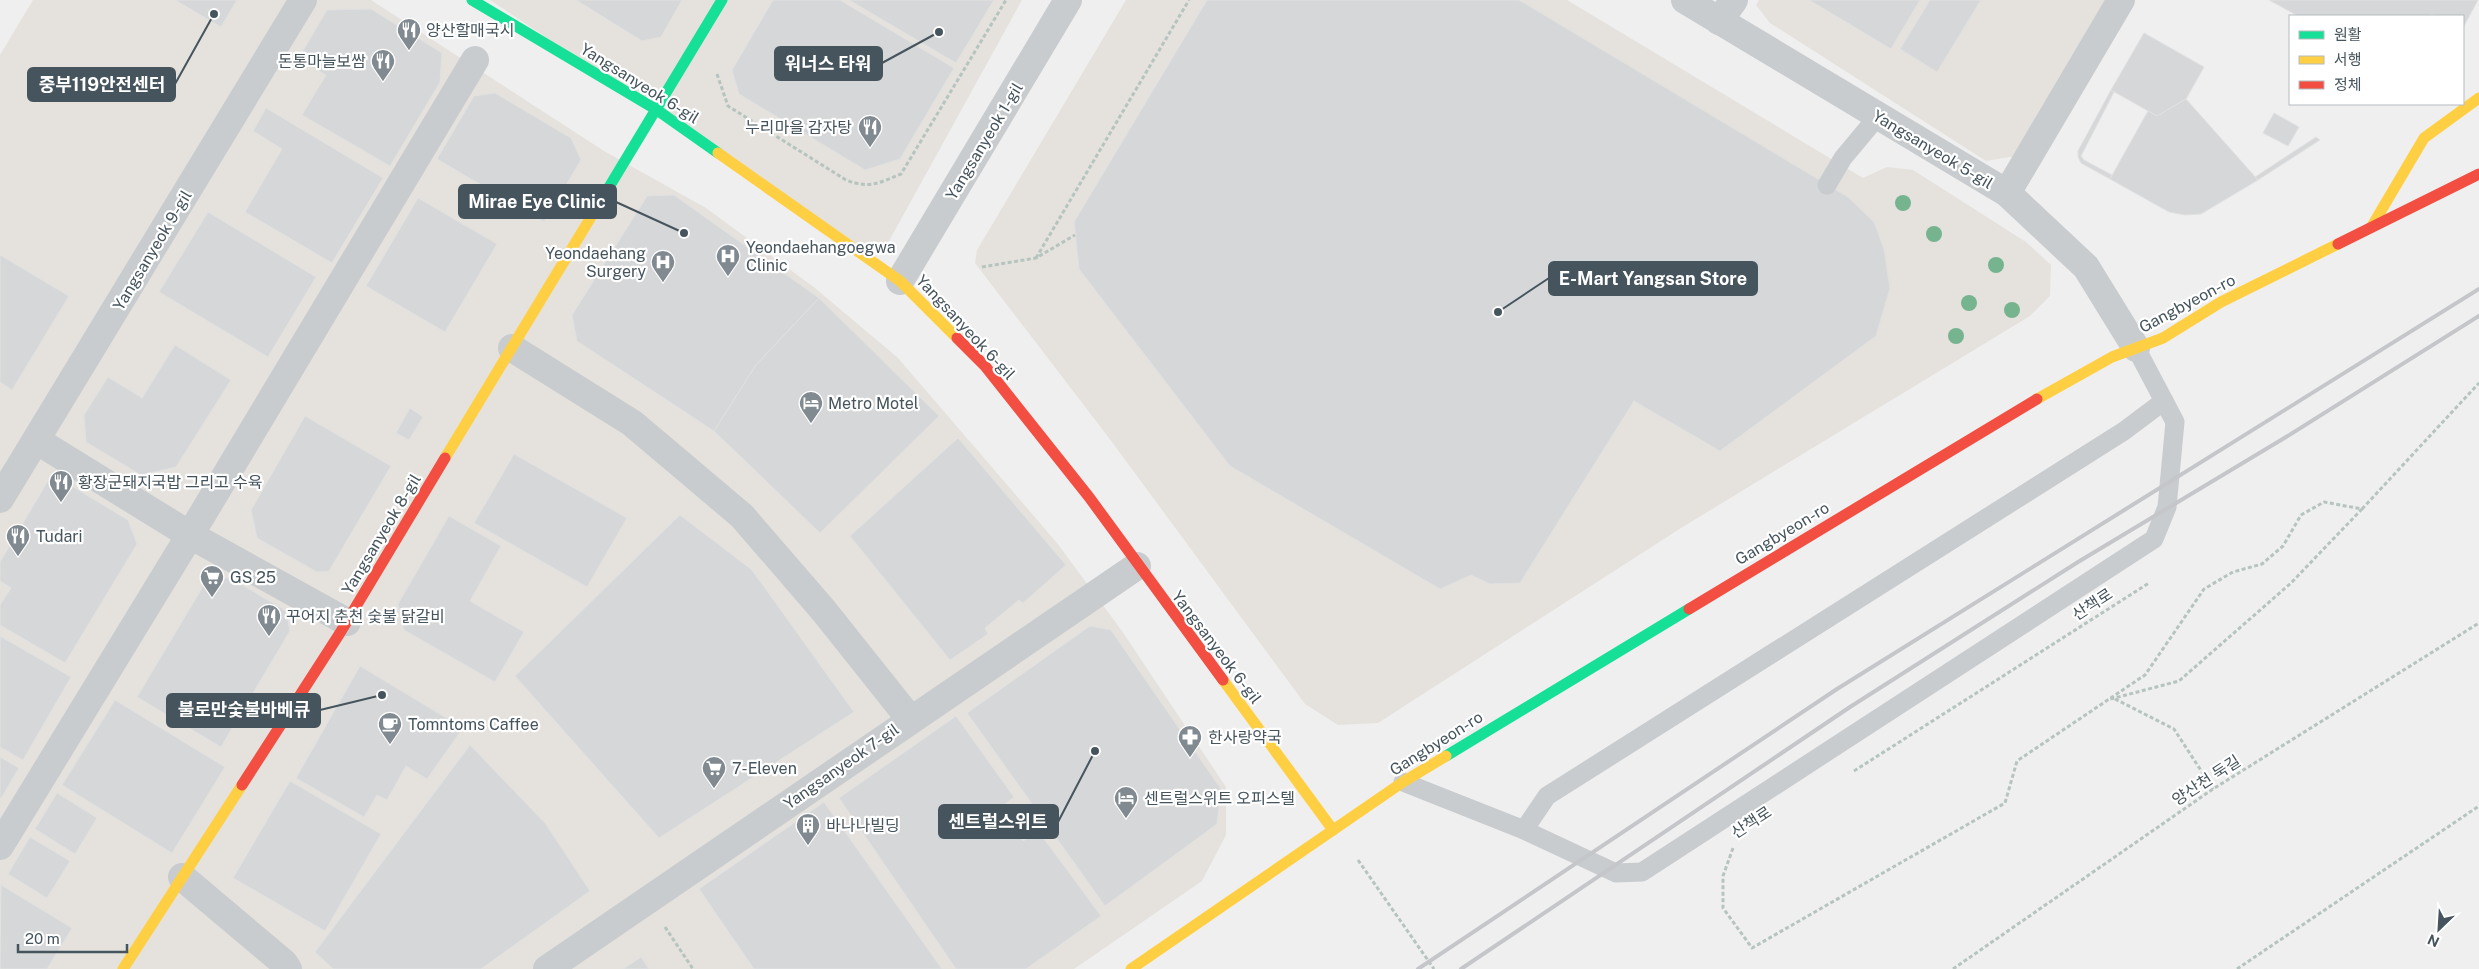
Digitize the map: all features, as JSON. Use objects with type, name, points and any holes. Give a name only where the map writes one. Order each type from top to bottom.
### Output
[{"type":"street","name":"Yangsanyeok 9-gil","points":[[0,499],[303,0]]},
{"type":"street","name":"Yangsanyeok 6-gil","points":[[472,0],[657,110],[900,281],[985,366],[1088,497],[1333,830]]},
{"type":"street","name":"Yangsanyeok 8-gil","points":[[123,969],[347,622],[722,0]]},
{"type":"street","name":"Yangsanyeok 1-gil","points":[[900,281],[1068,0]]},
{"type":"street","name":"Yangsanyeok 5-gil","points":[[1684,0],[1727,10],[1878,116],[2006,193],[2086,267],[2136,348]]},
{"type":"street","points":[[2006,193],[2121,0]]},
{"type":"street","points":[[0,846],[190,535],[475,60]]},
{"type":"street","points":[[2372,226],[2424,138],[2479,98]]},
{"type":"street","name":"Gangbyeon-ro","points":[[1131,969],[1403,782],[2067,381],[2112,357],[2163,338],[2221,302],[2479,174]]},
{"type":"street","points":[[512,348],[632,423],[742,516],[824,611],[910,719]]},
{"type":"street","points":[[36,440],[190,535],[347,622]]},
{"type":"street","name":"Yangsanyeok 7-gil","points":[[547,969],[910,719],[1137,566]]},
{"type":"street","points":[[182,877],[284,962],[288,969]]},
{"type":"lane","points":[[1827,184],[1843,158],[1878,116]]},
{"type":"lane","points":[[1403,782],[1524,830],[1616,872],[1642,872],[2154,539],[2166,507],[2175,422],[2136,348]]},
{"type":"lane","points":[[1524,830],[1547,796],[2124,431],[2164,401]]},
{"type":"path","points":[[716,71],[728,106],[846,180],[861,186],[879,183],[900,174],[1006,0]]},
{"type":"path","points":[[1036,258],[1190,0]]},
{"type":"path","points":[[982,267],[1036,258],[1075,235]]},
{"type":"path","points":[[2362,509],[2479,383]]},
{"type":"path","name":"산책로","points":[[1740,844],[1732,849],[1723,876],[1723,908],[1752,948],[2005,803],[2017,761],[2145,675],[2204,588],[2234,572],[2262,564],[2283,546],[2301,515],[2324,502],[2362,509]]},
{"type":"path","name":"산책로","points":[[2107,700],[2179,681],[2291,583],[2362,509]]},
{"type":"path","name":"산책로","points":[[1849,775],[2149,583]]},
{"type":"path","name":"양산천 둑길","points":[[1953,969],[2213,789],[2479,623]]},
{"type":"path","points":[[2114,698],[2174,729],[2213,789]]},
{"type":"path","points":[[2237,969],[2479,806]]},
{"type":"path","points":[[1358,860],[1434,969]]},
{"type":"path","points":[[662,923],[693,969]]},
{"type":"shaded area","points":[[33,0],[371,0],[604,151],[706,208],[815,288],[898,358],[1057,543],[1122,631],[1226,787],[1226,835],[1202,881],[1074,969],[0,969],[0,55]]},
{"type":"shaded area","points":[[490,0],[1022,0],[889,241],[865,249]]},
{"type":"shaded area","points":[[1126,0],[1567,0],[1863,178],[1887,167],[1913,170],[2026,242],[2051,265],[2050,296],[2030,316],[1681,528],[1378,723],[1338,725],[1305,704],[1109,438],[975,263],[977,250]]},
{"type":"shaded area","points":[[1759,0],[2110,0],[2016,156],[1986,161],[1770,23],[1756,5]]},
{"type":"building","points":[[175,0],[237,0],[221,27]]},
{"type":"building","points":[[576,0],[682,0],[661,37],[642,41]]},
{"type":"building","points":[[773,0],[840,0],[954,68],[900,159],[865,170],[739,94],[732,70]]},
{"type":"building","points":[[849,0],[994,0],[956,63]]},
{"type":"building","points":[[1207,0],[1519,0],[1848,197],[1874,222],[1884,249],[1890,288],[1876,336],[1720,451],[1634,401],[1520,583],[1490,584],[1471,575],[1440,589],[1230,466],[1079,269],[1074,222]]},
{"type":"building","points":[[1809,0],[1920,0],[1891,49]]},
{"type":"building","points":[[1930,0],[1981,0],[1937,72],[1900,49]]},
{"type":"building","points":[[2269,0],[2478,0],[2464,26],[2464,15],[2296,15]]},
{"type":"building","points":[[371,9],[442,53],[440,82],[390,166],[302,115],[326,75],[298,59],[327,10]]},
{"type":"building","points":[[2144,33],[2204,67],[2186,99],[2157,116],[2111,90]]},
{"type":"building","points":[[2111,90],[2114,92],[2081,156],[2084,160],[2112,175],[2110,179],[2081,163],[2078,151]]},
{"type":"building","points":[[495,93],[571,138],[581,160],[544,222],[437,159],[474,96]]},
{"type":"building","points":[[2186,99],[2258,180],[2201,214],[2185,215],[2169,212],[2110,179],[2148,111],[2157,116]]},
{"type":"building","points":[[266,108],[383,178],[332,263],[245,212],[282,149],[253,131]]},
{"type":"building","points":[[2274,113],[2299,127],[2288,146],[2263,133]]},
{"type":"building","points":[[2316,137],[2320,140],[2258,180],[2255,177]]},
{"type":"building","points":[[674,195],[819,298],[756,365],[714,431],[577,341],[572,315],[647,196]]},
{"type":"building","points":[[418,198],[497,244],[445,332],[366,286]]},
{"type":"building","points":[[208,212],[316,277],[268,357],[159,292]]},
{"type":"building","points":[[0,255],[69,296],[12,390],[0,382]]},
{"type":"building","points":[[819,298],[939,416],[820,533],[714,431],[756,365]]},
{"type":"building","points":[[175,345],[231,380],[176,467],[141,475],[86,442],[84,415],[108,377],[142,398]]},
{"type":"building","points":[[410,408],[423,417],[409,440],[396,433]]},
{"type":"building","points":[[305,416],[391,466],[329,571],[317,572],[257,538],[251,510]]},
{"type":"building","points":[[958,438],[1066,565],[1023,603],[1019,600],[985,628],[988,634],[950,660],[850,536]]},
{"type":"building","points":[[514,454],[627,518],[587,587],[474,523]]},
{"type":"building","points":[[52,474],[128,520],[137,544],[65,663],[0,625],[0,605],[11,588],[0,581],[0,562]]},
{"type":"building","points":[[680,515],[752,570],[854,712],[659,838],[515,676]]},
{"type":"building","points":[[449,516],[501,546],[470,601],[524,632],[495,682],[404,630],[398,604]]},
{"type":"building","points":[[229,577],[286,611],[290,631],[221,747],[137,697],[205,583]]},
{"type":"building","points":[[1090,626],[1111,630],[1221,789],[1217,824],[1105,906],[967,713]]},
{"type":"building","points":[[0,636],[71,677],[23,760],[0,747]]},
{"type":"building","points":[[360,666],[463,728],[427,779],[406,766],[387,800],[377,795],[364,817],[296,778]]},
{"type":"building","points":[[115,700],[225,767],[172,853],[62,785]]},
{"type":"building","points":[[956,716],[1014,797],[998,810],[1023,841],[1039,832],[1101,916],[1026,969],[956,969],[839,798]]},
{"type":"building","points":[[470,745],[545,823],[590,891],[481,969],[333,969],[315,952]]},
{"type":"building","points":[[0,757],[19,768],[0,800]]},
{"type":"building","points":[[290,781],[381,834],[325,931],[233,878]]},
{"type":"building","points":[[57,793],[97,818],[75,854],[35,829]]},
{"type":"building","name":"바나나빌딩","points":[[824,802],[942,969],[754,969],[699,889]]},
{"type":"building","points":[[30,837],[70,861],[47,898],[8,874]]},
{"type":"building","points":[[1,885],[72,928],[47,969],[0,969]]},
{"type":"building","points":[[641,957],[649,969],[623,969]]},
{"type":"railway","points":[[1418,969],[1837,689],[2479,289]]},
{"type":"railway","points":[[1461,969],[1850,707],[2078,562],[2286,437],[2479,316]]},
{"type":"traffic: fast","points":[[472,0],[657,110],[718,153]]},
{"type":"traffic: fast","points":[[594,212],[722,0]]},
{"type":"traffic: fast","points":[[1446,756],[1689,609]]},
{"type":"traffic: slow","points":[[2372,226],[2424,138],[2479,98]]},
{"type":"traffic: slow","points":[[718,153],[900,281],[957,338]]},
{"type":"traffic: slow","points":[[445,458],[594,212]]},
{"type":"traffic: slow","points":[[2037,399],[2112,357],[2163,338],[2221,302],[2338,244]]},
{"type":"traffic: slow","points":[[1223,680],[1333,830]]},
{"type":"traffic: slow","points":[[1131,969],[1403,782],[1446,756]]},
{"type":"traffic: slow","points":[[123,969],[242,785]]},
{"type":"traffic: jam","points":[[2338,244],[2479,174]]},
{"type":"traffic: jam","points":[[957,338],[985,366],[1089,497],[1223,680]]},
{"type":"traffic: jam","points":[[1689,609],[2037,399]]},
{"type":"traffic: jam","points":[[242,785],[340,633],[445,458]]},
{"type":"place","name":"중부119안전센터","points":[[214,14]]},
{"type":"place","name":"워너스 타워","points":[[939,32]]},
{"type":"place","name":"양산할매국시","points":[[409,51]]},
{"type":"place","name":"돈통마늘보쌈","points":[[383,82]]},
{"type":"place","name":"누리마을 감자탕","points":[[870,148]]},
{"type":"place","name":"Mirae Eye Clinic","points":[[684,233]]},
{"type":"place","name":"Yeondaehangoegwa Clinic","points":[[728,277]]},
{"type":"place","name":"Yeondaehang Surgery","points":[[663,283]]},
{"type":"place","name":"E-Mart Yangsan Store","points":[[1498,312]]},
{"type":"place","name":"Metro Motel","points":[[811,424]]},
{"type":"place","name":"황장군돼지국밥 그리고 수육","points":[[61,503]]},
{"type":"place","name":"Tudari","points":[[18,557]]},
{"type":"place","name":"GS 25","points":[[212,598]]},
{"type":"place","name":"꾸어지 춘천 숯불 닭갈비","points":[[269,637]]},
{"type":"place","name":"불로만숯불바베큐","points":[[382,695]]},
{"type":"place","name":"Tomntoms Caffee","points":[[390,745]]},
{"type":"place","name":"센트럴스위트","points":[[1095,751]]},
{"type":"place","name":"한사랑약국","points":[[1190,758]]},
{"type":"place","name":"7-Eleven","points":[[714,789]]},
{"type":"place","name":"센트럴스위트 오피스텔","points":[[1126,819]]},
{"type":"place","name":"바나나빌딩","points":[[808,846]]}]
